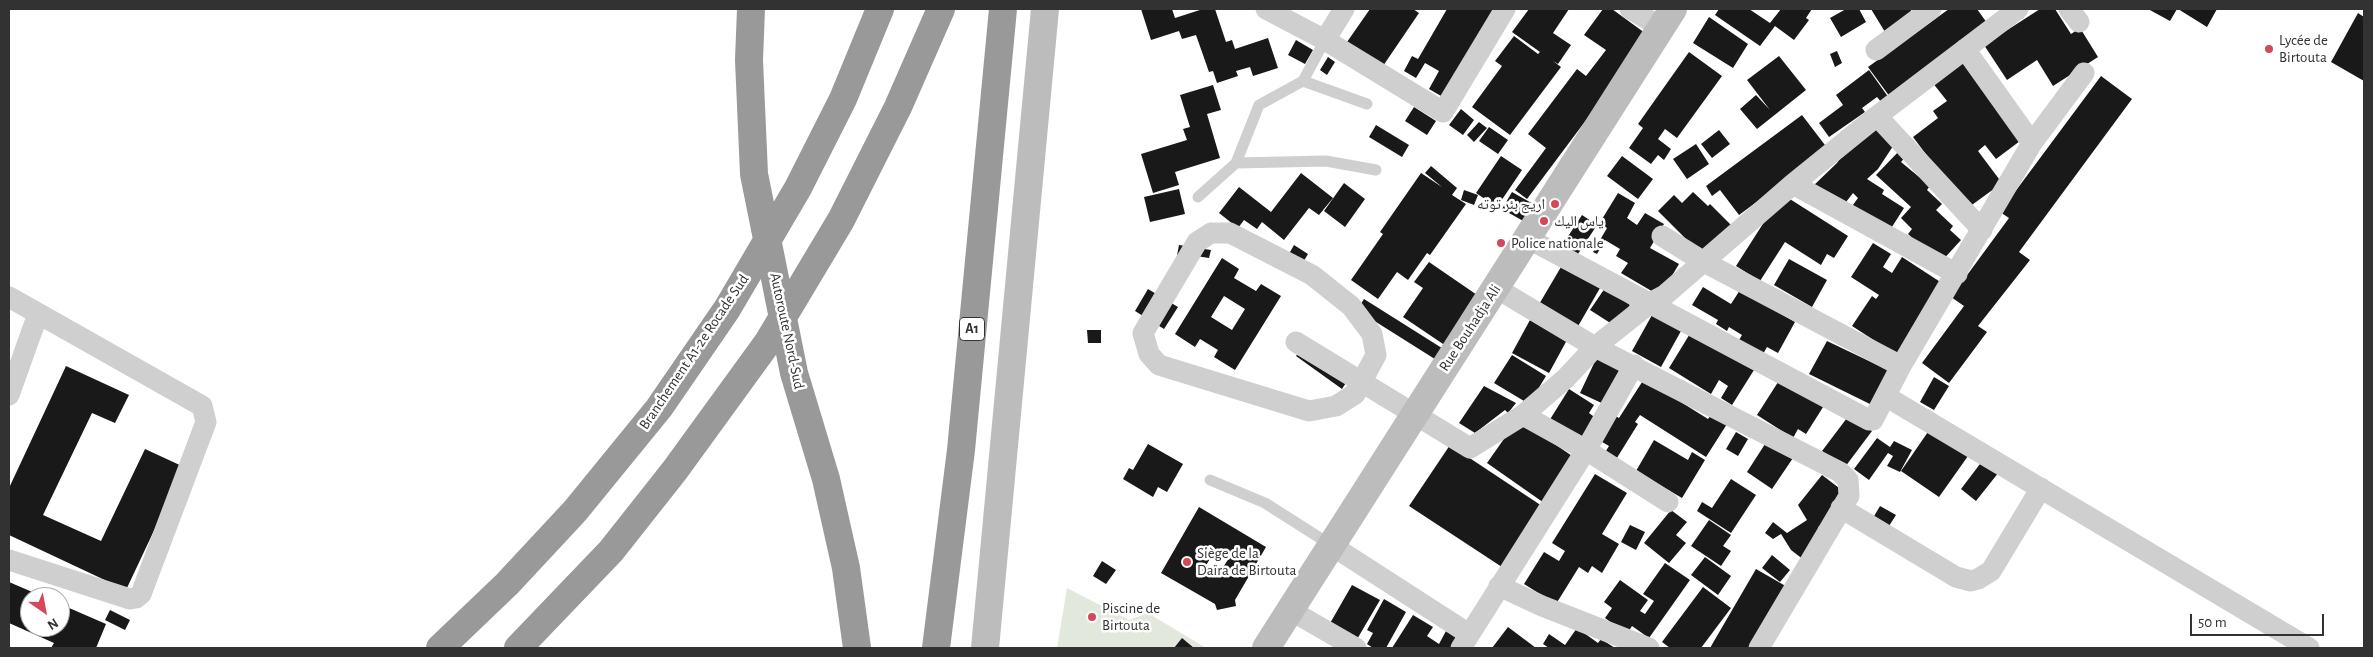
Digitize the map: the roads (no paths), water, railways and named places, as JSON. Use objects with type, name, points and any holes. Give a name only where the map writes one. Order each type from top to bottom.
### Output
[{"type":"highway","name":"Autoroute Nord-Sud","points":[[750,9],[749,60],[754,174],[794,373],[826,479],[846,568],[857,648]]},
{"type":"highway","name":"Branchement A1-2e Rocade Sud","points":[[440,648],[507,584],[574,511],[659,408],[727,309],[798,188],[843,100],[880,9]]},
{"type":"highway","points":[[518,648],[611,551],[675,470],[768,342],[841,220],[898,107],[941,9]]},
{"type":"highway","name":"A1","points":[[936,648],[961,450],[1003,9]]},
{"type":"highway","points":[[947,564],[948,648]]},
{"type":"main road","points":[[985,648],[1045,9]]},
{"type":"main road","name":"Rue Bouhadja Ali","points":[[1266,648],[1667,18]]},
{"type":"street","points":[[1266,9],[1325,40],[1443,112],[1505,9]]},
{"type":"street","points":[[1325,40],[1344,9]]},
{"type":"street","points":[[1630,9],[1667,18]]},
{"type":"street","points":[[1876,50],[1931,9]]},
{"type":"street","points":[[1296,342],[1470,448],[1522,415],[1566,378],[1595,347],[1650,303],[1665,295],[1792,184],[1877,116],[2018,9]]},
{"type":"street","points":[[1965,49],[2032,144]]},
{"type":"street","points":[[1528,238],[1869,420],[1876,416],[1901,366],[2032,144],[2084,73]]},
{"type":"street","points":[[1877,116],[1982,230]]},
{"type":"street","points":[[1792,184],[1957,274]]},
{"type":"street","points":[[1211,233],[1230,233],[1312,275],[1351,306],[1372,334],[1376,356],[1362,383],[1355,394],[1336,406],[1309,411],[1159,365],[1149,354],[1143,333],[1197,242],[1211,233]]},
{"type":"street","points":[[1662,236],[1704,262],[1901,366]]},
{"type":"street","points":[[1496,288],[1595,347],[1634,365],[1844,475],[1850,491],[1759,648]]},
{"type":"street","points":[[9,297],[202,406],[206,422],[141,594],[136,598],[130,599],[9,560]]},
{"type":"street","points":[[9,394],[38,314]]},
{"type":"street","points":[[1331,545],[1465,641],[1586,450],[1634,365]]},
{"type":"street","points":[[1887,397],[2310,648]]},
{"type":"street","points":[[1522,415],[1586,450],[1668,502]]},
{"type":"street","points":[[1841,508],[1956,578],[1971,581],[1986,576],[1991,570],[2041,488]]},
{"type":"street","points":[[1499,586],[1542,606],[1649,648]]},
{"type":"street","points":[[1290,610],[1356,648]]},
{"type":"lane","points":[[1198,197],[1236,163],[1259,106],[1303,80],[1325,40]]},
{"type":"lane","points":[[1303,80],[1367,104]]},
{"type":"lane","points":[[1236,163],[1326,161],[1376,170]]},
{"type":"lane","points":[[1210,480],[1265,503],[1331,545]]},
{"type":"place","name":"Lycée de Birtouta","points":[[2269,49]]},
{"type":"place","name":"اريج بئر توته","points":[[1555,204]]},
{"type":"place","name":"ياس اليك","points":[[1544,221]]},
{"type":"place","name":"Police nationale","points":[[1501,243]]},
{"type":"place","name":"Siège de la Daïra de Birtouta","points":[[1187,562]]},
{"type":"place","name":"Piscine de Birtouta","points":[[1092,617]]}]
